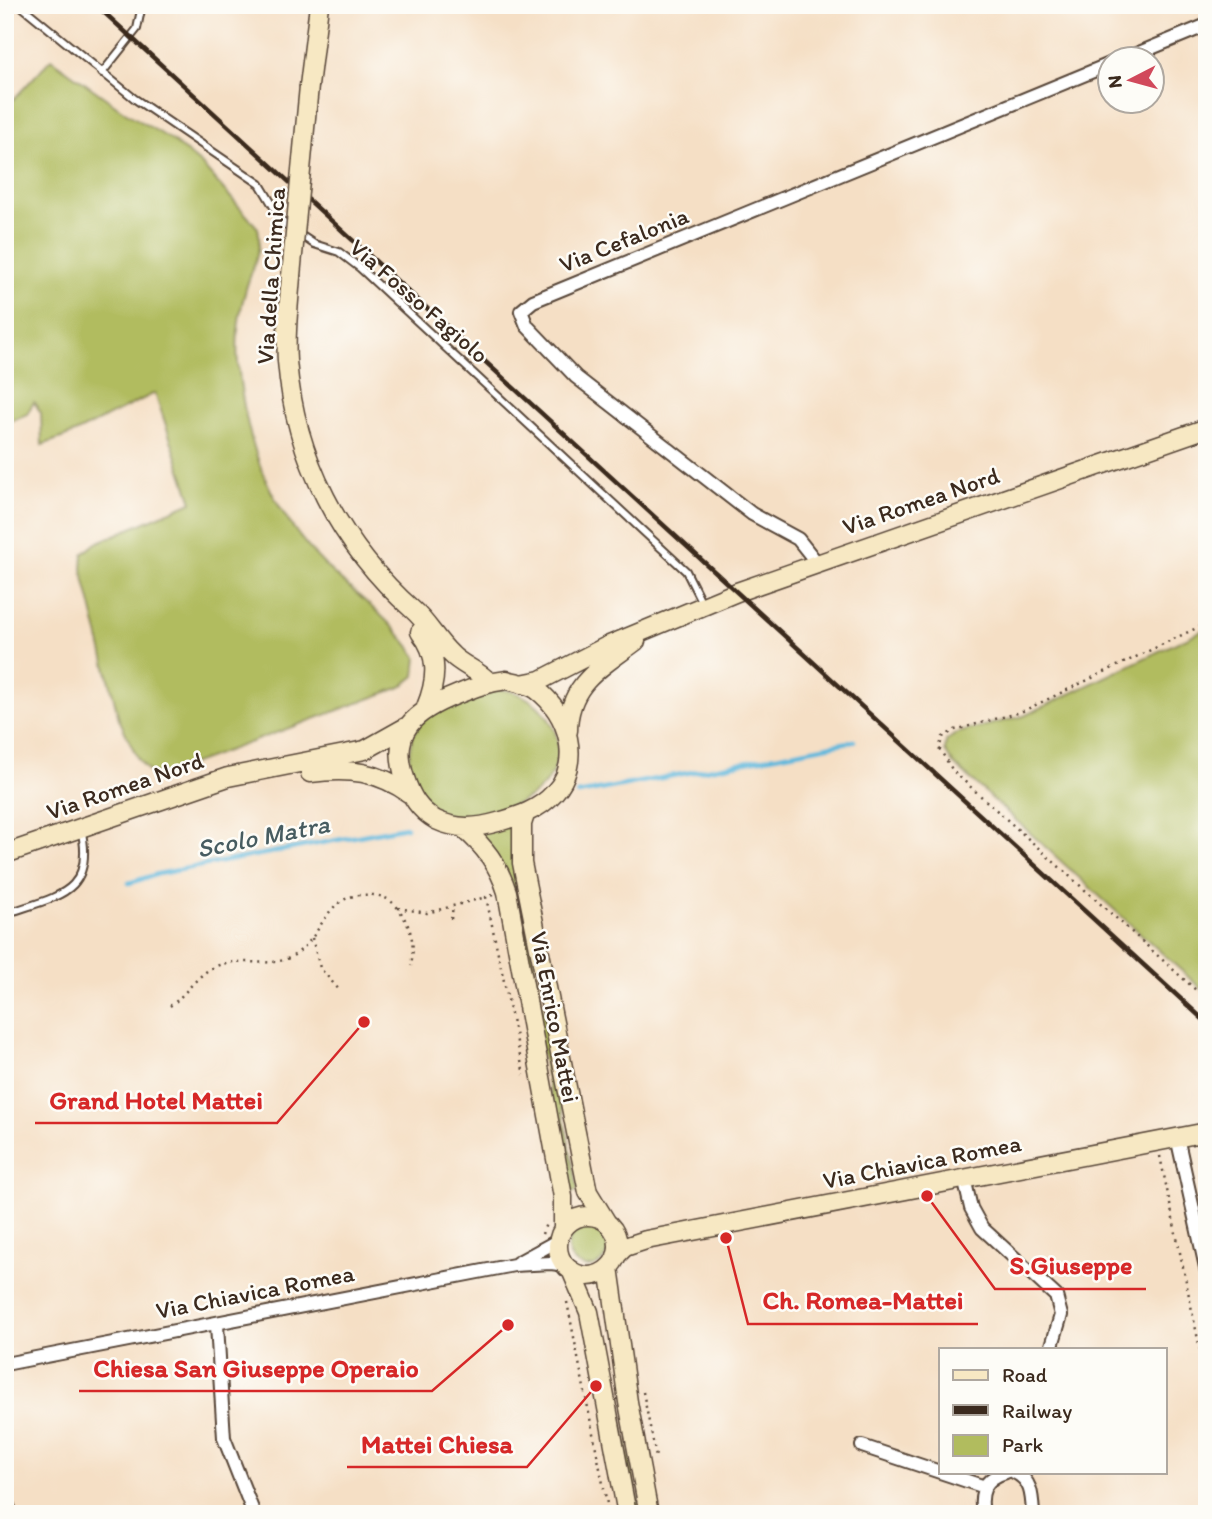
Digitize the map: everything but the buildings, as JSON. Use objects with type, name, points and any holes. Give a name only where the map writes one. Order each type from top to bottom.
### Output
[{"type":"main road","name":"Via della Chimica","points":[[319,5],[291,276],[287,358],[292,402],[312,472],[329,508],[360,554],[402,602],[432,651],[435,664],[433,691],[426,707]]},
{"type":"main road","name":"Via Romea Nord","points":[[521,684],[541,680],[703,605],[1207,428]]},
{"type":"main road","points":[[1177,440],[1207,438]]},
{"type":"main road","name":"Via della Chimica","points":[[402,602],[414,610],[451,655],[489,682]]},
{"type":"main road","name":"Via Romea Nord","points":[[568,734],[568,717],[579,687],[654,626]]},
{"type":"main road","points":[[489,682],[521,684],[535,689],[555,707],[568,734],[570,759],[565,778],[554,793],[526,815],[480,827],[463,828],[430,816],[410,794],[402,768],[406,727],[426,707],[489,682]]},
{"type":"main road","name":"Via Romea Nord","points":[[5,854],[228,777],[365,750],[406,727]]},
{"type":"main road","name":"Via Romea Nord","points":[[261,772],[364,771],[390,780],[410,794]]},
{"type":"main road","name":"Via Enrico Mattei","points":[[526,815],[522,824],[522,863],[588,1192],[610,1226]]},
{"type":"main road","name":"Via Enrico Mattei","points":[[463,828],[483,844],[500,870],[507,892],[563,1198],[561,1235]]},
{"type":"main road","name":"Via Chiavica Romea","points":[[613,1262],[625,1247],[646,1240],[1177,1137],[1204,1138]]},
{"type":"main road","points":[[626,1514],[589,1312],[561,1258],[561,1235],[584,1217],[610,1226],[617,1238],[613,1262],[628,1402],[657,1510]]},
{"type":"main road","name":"Via Chiavica Romea","points":[[610,1226],[627,1237],[646,1240]]},
{"type":"main road","points":[[568,1268],[595,1275],[613,1262]]},
{"type":"street","points":[[1156,46],[1207,25]]},
{"type":"street","name":"Via Cefalonia","points":[[817,563],[798,539],[752,514],[576,377],[527,326],[521,311],[533,301],[1096,70]]},
{"type":"street","points":[[1177,1137],[1207,1272]]},
{"type":"street","points":[[964,1178],[971,1208],[982,1228],[1056,1296],[1062,1315],[1051,1348]]},
{"type":"street","name":"Via Chiavica Romea","points":[[514,1265],[561,1235]]},
{"type":"street","name":"Via Chiavica Romea","points":[[5,1364],[217,1325],[514,1265],[551,1263],[568,1268]]},
{"type":"street","points":[[217,1325],[224,1438],[254,1514]]},
{"type":"street","points":[[862,1446],[939,1472]]},
{"type":"street","points":[[946,1474],[985,1487]]},
{"type":"street","points":[[983,1514],[980,1498],[993,1476],[1000,1474]]},
{"type":"street","points":[[1022,1474],[1032,1493],[1033,1514]]},
{"type":"street","points":[[5,1498],[11,1514]]},
{"type":"lane","name":"Via Fosso Fagiolo","points":[[20,5],[102,73],[260,184],[284,224],[314,244],[339,252],[360,268],[686,571],[703,605]]},
{"type":"lane","points":[[102,73],[137,29],[142,5]]},
{"type":"lane","points":[[5,914],[69,890],[83,875],[87,854],[80,826]]},
{"type":"path","points":[[1207,623],[1021,712],[955,730],[943,737],[939,748],[953,771],[1207,1000]]},
{"type":"path","points":[[398,908],[427,913],[507,892]]},
{"type":"path","points":[[170,1006],[207,970],[232,962],[279,962],[297,954],[327,913],[341,900],[367,894],[379,895],[398,908],[414,943],[411,966]]},
{"type":"path","points":[[486,897],[525,1081]]},
{"type":"path","points":[[451,919],[453,907]]},
{"type":"path","points":[[312,937],[320,968],[341,992]]},
{"type":"path","points":[[1204,1138],[1207,1174]]},
{"type":"path","points":[[1159,1152],[1207,1383]]},
{"type":"path","points":[[537,1252],[534,1244],[549,1218]]},
{"type":"path","points":[[565,1294],[609,1514]]},
{"type":"path","points":[[643,1389],[656,1457]]},
{"type":"path","points":[[657,1510],[667,1514]]},
{"type":"green space","points":[[51,59],[125,112],[170,139],[201,164],[258,228],[258,251],[246,289],[237,345],[242,394],[255,452],[278,504],[294,529],[335,575],[389,623],[417,657],[415,676],[401,687],[167,773],[150,773],[138,759],[119,719],[82,569],[83,554],[96,543],[192,502],[155,393],[75,433],[42,445],[41,413],[34,402],[27,414],[5,423],[5,101],[12,101]]},
{"type":"green space","points":[[1207,628],[1207,994],[953,763],[945,751],[946,741],[957,733],[1024,716]]},
{"type":"green space","points":[[499,689],[530,700],[543,711],[552,724],[558,755],[553,771],[538,791],[512,806],[467,818],[444,814],[421,794],[414,781],[410,766],[413,736],[421,723],[437,709],[468,696]]},
{"type":"green space","points":[[512,825],[517,877],[578,1190],[569,1193],[510,886],[476,835]]},
{"type":"green space","points":[[588,1227],[596,1228],[602,1233],[607,1239],[607,1255],[602,1261],[596,1266],[588,1267],[580,1266],[574,1261],[569,1255],[568,1247],[569,1239],[574,1233],[580,1228]]},
{"type":"green space","points":[[606,1344],[641,1514],[632,1514],[600,1345]]},
{"type":"waterway","name":"Scolo Matra","points":[[578,794],[854,741]]},
{"type":"waterway","name":"Scolo Matra","points":[[129,883],[158,874],[406,827]]},
{"type":"railway","points":[[96,5],[1207,1023]]},
{"type":"place","name":"Grand Hotel Mattei","points":[[364,1022]]},
{"type":"place","name":"S.Giuseppe","points":[[927,1196]]},
{"type":"place","name":"Ch. Romea-Mattei","points":[[726,1238]]},
{"type":"place","name":"Chiesa San Giuseppe Operaio","points":[[508,1325]]},
{"type":"place","name":"Mattei Chiesa","points":[[596,1386]]}]
